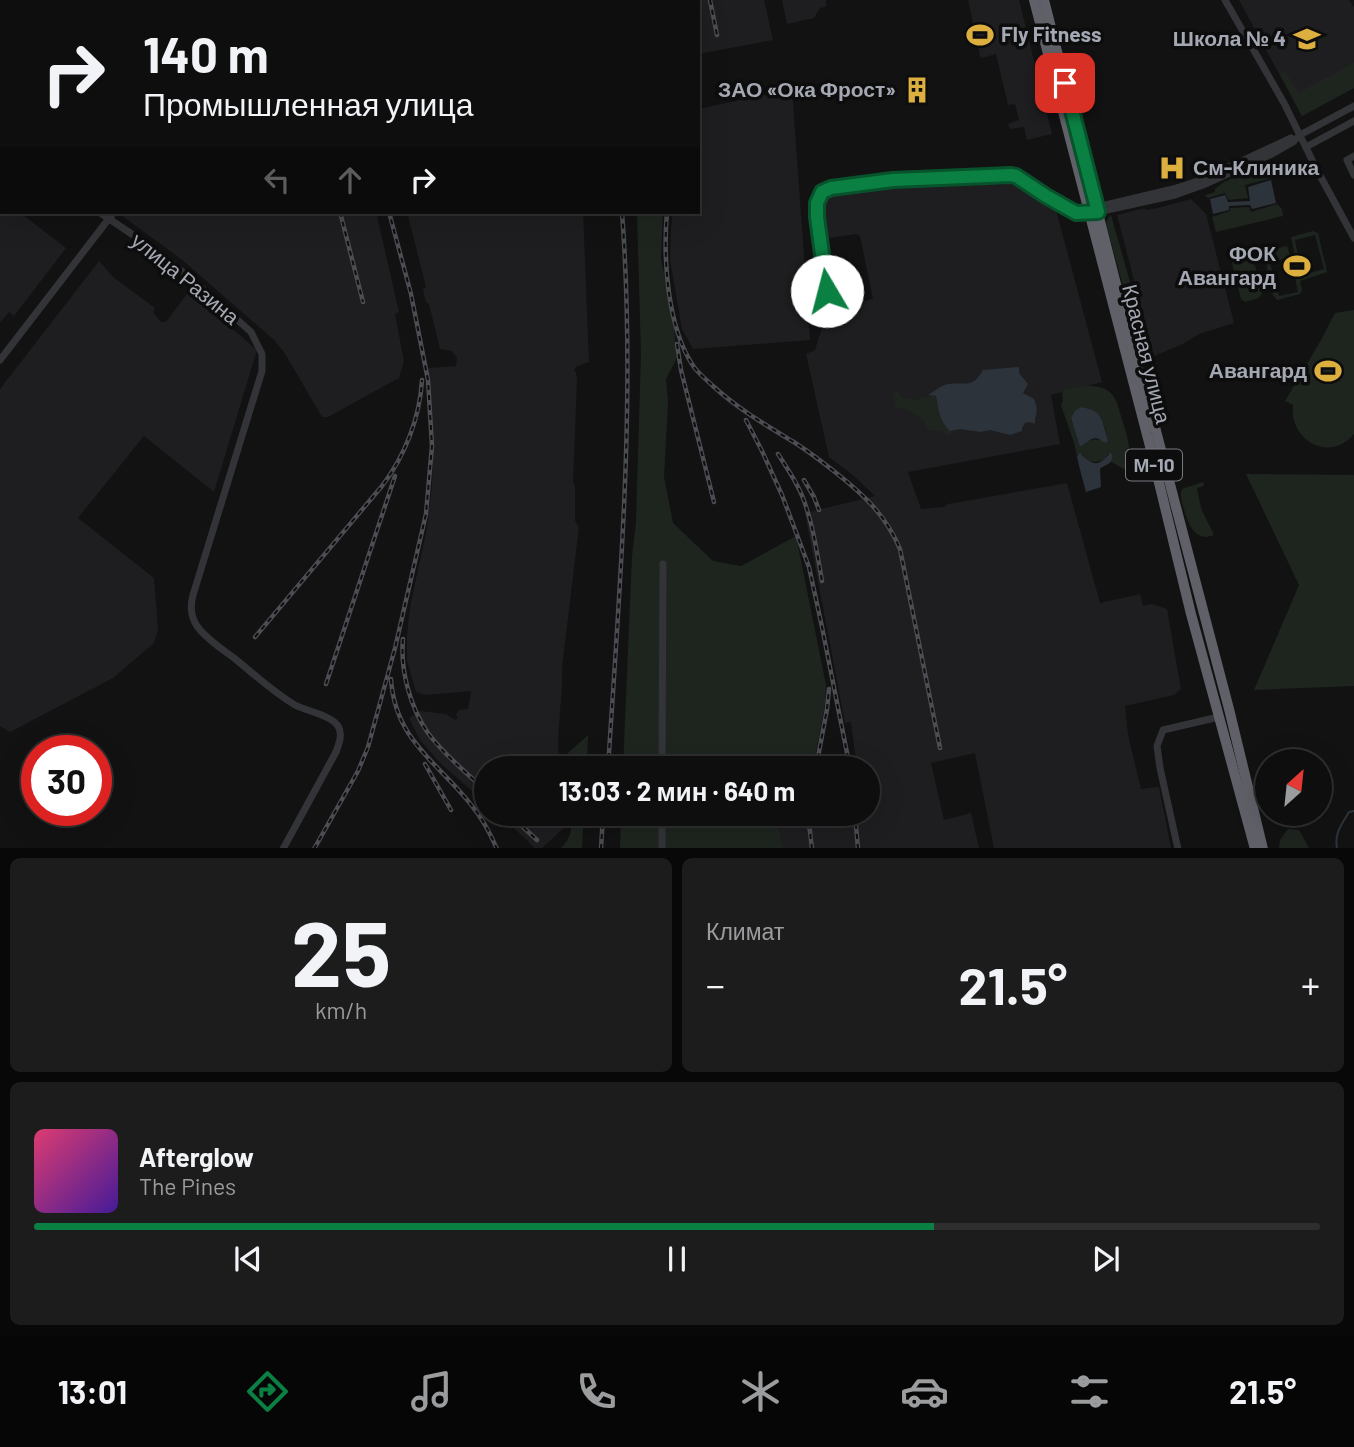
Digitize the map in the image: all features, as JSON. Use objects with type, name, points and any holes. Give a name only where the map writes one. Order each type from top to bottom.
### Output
[{"type":"highway","name":"Красная улица","points":[[1034,0],[1095,210],[1219,717]]},
{"type":"highway","name":"Красная улица","points":[[1044,0],[1091,184],[1095,210],[1155,427],[1263,848]]},
{"type":"highway","name":"М-10","points":[[1219,717],[1255,848]]},
{"type":"street","points":[[1225,0],[1264,67],[1354,238]]},
{"type":"street","points":[[827,291],[817,209],[822,192],[831,188],[893,180],[1011,175],[1076,213],[1175,195],[1215,181],[1272,154],[1300,135],[1354,106]]},
{"type":"street","points":[[1306,147],[1354,121]]},
{"type":"street","points":[[1354,156],[1347,160],[1354,175]]},
{"type":"street","points":[[1091,184],[1111,207]]},
{"type":"street","points":[[1102,228],[1111,207]]},
{"type":"street","points":[[0,360],[111,215]]},
{"type":"street","name":"улица Разина","points":[[111,215],[193,280],[251,332],[262,354],[262,371],[191,606],[193,618],[200,630],[224,650],[286,699],[329,719],[339,728],[340,738],[336,752],[285,848]]},
{"type":"street","points":[[662,756],[663,564]]},
{"type":"street","points":[[1178,848],[1157,746],[1163,730],[1219,717]]},
{"type":"street","points":[[662,826],[662,848]]},
{"type":"shaded area","points":[[700,0],[764,0],[773,40],[700,54]]},
{"type":"shaded area","points":[[782,0],[826,0],[826,7],[820,8],[814,18],[787,24]]},
{"type":"shaded area","points":[[968,0],[1019,0],[1052,134],[1027,140],[1024,127],[1010,129],[1008,124],[1019,120],[1015,104],[1008,105],[996,54],[982,58],[980,56]]},
{"type":"shaded area","name":"Школа № 4","points":[[1239,0],[1349,0],[1354,7],[1354,88],[1302,116]]},
{"type":"shaded area","points":[[1354,63],[1354,88],[1302,116],[1280,74],[1285,71],[1298,93]]},
{"type":"shaded area","points":[[792,89],[810,340],[693,349],[682,329],[670,260],[671,227],[673,214],[700,214],[700,109]]},
{"type":"shaded area","points":[[1269,164],[1272,178],[1245,185],[1248,198],[1228,200],[1225,193],[1208,198],[1205,195],[1215,192],[1224,182]]},
{"type":"shaded area","points":[[1271,180],[1276,203],[1252,209],[1250,205],[1229,206],[1229,210],[1213,214],[1210,199],[1225,195],[1228,202],[1250,201],[1248,187]]},
{"type":"shaded area","points":[[1014,184],[1056,210],[1102,382],[1051,395],[1060,444],[908,472],[921,509],[1067,483],[1100,603],[1140,594],[1143,606],[1152,604],[1167,609],[1181,689],[1174,695],[1125,706],[1128,735],[1141,789],[1159,787],[1171,848],[994,848],[975,753],[931,763],[944,820],[971,813],[979,848],[783,848],[778,826],[880,826],[880,756],[855,756],[851,722],[845,723],[805,513],[875,496],[829,457],[806,354],[815,350],[828,309],[873,299],[860,236],[856,234],[823,239],[820,208],[823,201],[831,194],[846,190]]},
{"type":"shaded area","points":[[1191,199],[1206,214],[1234,323],[1199,334],[1154,356],[1117,215]]},
{"type":"shaded area","points":[[1277,204],[1282,209],[1283,216],[1216,232],[1212,217],[1230,211],[1230,208],[1249,207],[1251,212]]},
{"type":"shaded area","points":[[0,214],[22,214],[66,248],[14,316],[9,312],[0,323]]},
{"type":"shaded area","points":[[376,214],[399,312],[395,314],[404,361],[399,378],[328,417],[322,417],[284,352],[274,340],[181,259],[121,215]]},
{"type":"shaded area","points":[[408,214],[583,214],[589,362],[576,367],[574,371],[577,380],[573,482],[575,521],[579,527],[562,667],[559,756],[474,756],[474,793],[440,763],[420,740],[409,718],[420,711],[446,714],[455,720],[459,710],[468,709],[471,691],[425,695],[416,692],[407,661],[410,607],[427,528],[432,485],[428,368],[456,366],[457,358],[452,351],[440,349],[423,289],[426,287]]},
{"type":"shaded area","points":[[637,214],[663,214],[661,259],[673,316],[677,358],[666,379],[668,402],[664,477],[673,523],[713,561],[741,566],[796,536],[826,685],[815,756],[624,756],[632,556],[636,522],[641,355]]},
{"type":"shaded area","points":[[1111,215],[1130,282],[1125,287],[1106,223]]},
{"type":"shaded area","points":[[1313,231],[1318,233],[1327,272],[1300,281],[1300,294],[1277,300],[1273,295],[1264,254],[1286,246],[1288,248],[1290,257],[1270,263],[1279,296],[1298,292],[1295,277],[1324,269],[1315,235],[1295,240],[1298,255],[1295,256],[1291,237]]},
{"type":"shaded area","points":[[1246,255],[1253,258],[1262,293],[1259,298],[1245,302],[1241,299],[1232,263],[1236,257]]},
{"type":"shaded area","points":[[99,261],[113,277],[155,308],[153,312],[161,322],[166,322],[189,291],[257,350],[214,492],[144,436],[78,518],[154,578],[158,629],[154,643],[113,678],[10,732],[0,726],[0,389]]},
{"type":"shaded area","points":[[1126,289],[1133,292],[1143,333],[1141,337],[1137,335]]},
{"type":"shaded area","name":"Авангард","points":[[1354,310],[1354,434],[1344,443],[1323,447],[1304,438],[1293,418],[1293,405],[1285,401],[1335,313]]},
{"type":"shaded area","points":[[1019,367],[1019,373],[1028,384],[1023,393],[1034,399],[1037,410],[1035,424],[1025,423],[1022,431],[1010,435],[990,430],[950,431],[942,419],[936,396],[928,395],[946,385],[972,382],[983,370]]},
{"type":"shaded area","points":[[1096,386],[1107,390],[1113,396],[1126,432],[1129,456],[1126,468],[1111,462],[1112,457],[1108,454],[1105,459],[1095,462],[1089,461],[1082,454],[1077,456],[1061,405],[1065,389]],"holes":[[[1081,407],[1101,418],[1108,441],[1095,440],[1084,445],[1079,444],[1071,418]]]},
{"type":"shaded area","points":[[897,391],[902,398],[915,400],[934,395],[951,435],[929,430],[921,417],[896,407],[893,394]]},
{"type":"shaded area","points":[[1081,407],[1093,410],[1100,416],[1108,441],[1106,443],[1096,438],[1081,446],[1079,444],[1071,418]]},
{"type":"shaded area","points":[[1080,453],[1095,463],[1112,454],[1110,462],[1100,469],[1101,487],[1086,492],[1077,456]]},
{"type":"shaded area","points":[[1246,474],[1354,475],[1354,686],[1254,690],[1299,585]]},
{"type":"shaded area","points":[[1203,482],[1204,486],[1197,488],[1201,508],[1214,535],[1208,537],[1198,535],[1192,528],[1181,498],[1182,489]]},
{"type":"shaded area","points":[[588,735],[587,756],[567,754]]},
{"type":"shaded area","points":[[512,826],[566,826],[542,848],[535,848]]},
{"type":"shaded area","points":[[571,826],[583,826],[582,848],[561,848]]},
{"type":"shaded area","points":[[621,826],[778,826],[783,848],[620,848]]},
{"type":"shaded area","points":[[1288,829],[1299,830],[1309,848],[1279,848],[1280,840]]},
{"type":"waterway","points":[[1337,848],[1339,829],[1349,812],[1354,811]]},
{"type":"railway","points":[[710,0],[717,35]]},
{"type":"railway","points":[[341,214],[363,302]]},
{"type":"railway","points":[[315,848],[358,771],[368,747],[395,648],[426,514],[432,446],[428,380],[411,294],[390,214]]},
{"type":"railway","points":[[609,756],[627,421],[626,282],[622,214]]},
{"type":"railway","points":[[667,214],[669,292],[678,333],[694,367],[732,401],[846,480],[888,525],[900,549],[940,748]]},
{"type":"railway","points":[[677,344],[714,502]]},
{"type":"railway","points":[[255,637],[390,474],[415,422],[422,380]]},
{"type":"railway","points":[[746,420],[782,495],[809,567],[848,756]]},
{"type":"railway","points":[[778,454],[798,486],[806,508],[822,581]]},
{"type":"railway","points":[[326,684],[395,476]]},
{"type":"railway","points":[[804,480],[819,510]]},
{"type":"railway","points":[[403,639],[405,676],[416,712],[441,749],[474,780]]},
{"type":"railway","points":[[391,679],[394,700],[410,735],[476,811],[497,848]]},
{"type":"railway","points":[[818,756],[829,689]]},
{"type":"railway","points":[[425,764],[451,810]]},
{"type":"railway","points":[[522,826],[537,840]]},
{"type":"railway","points":[[601,848],[602,826]]},
{"type":"railway","points":[[809,826],[812,848]]},
{"type":"railway","points":[[856,826],[858,848]]},
{"type":"place","name":"Fly Fitness","points":[[980,35]]},
{"type":"place","name":"Школа № 4","points":[[1307,39]]},
{"type":"place","name":"ЗАО «Ока Фрост»","points":[[917,90]]},
{"type":"place","name":"См-Клиника","points":[[1172,168]]},
{"type":"place","name":"ФОК Авангард","points":[[1297,266]]},
{"type":"place","name":"Авангард","points":[[1328,371]]},
{"type":"route","points":[[827,291],[817,209],[822,192],[827,189],[893,180],[1011,175],[1076,213],[1098,212],[1065,83]]}]
